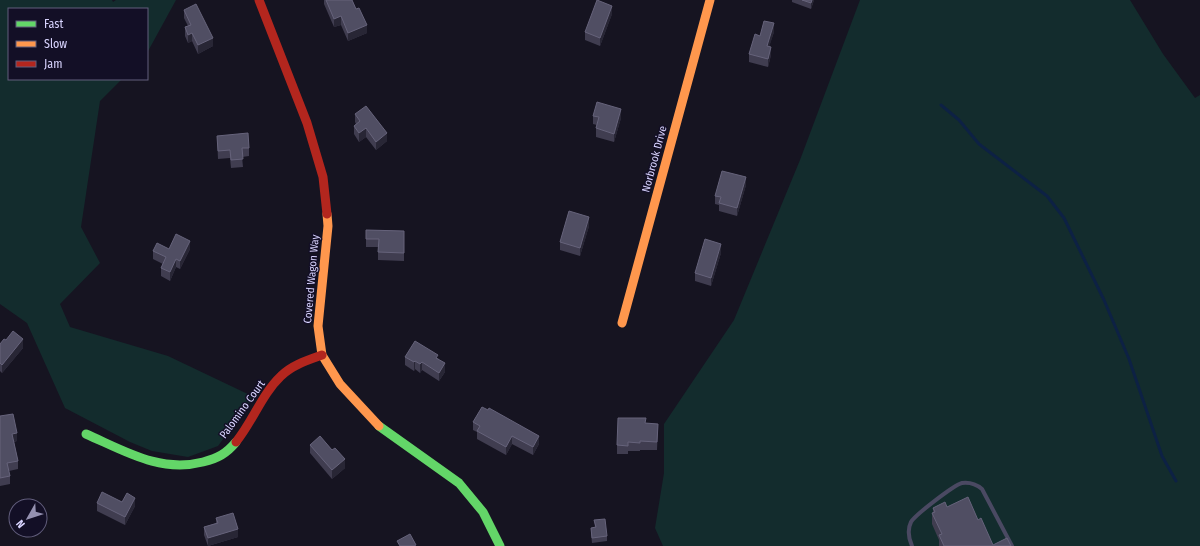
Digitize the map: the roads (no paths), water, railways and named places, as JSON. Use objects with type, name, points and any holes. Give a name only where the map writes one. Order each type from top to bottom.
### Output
[{"type":"street","name":"Covered Wagon Way","points":[[259,0],[307,123],[323,177],[328,226],[318,326],[322,356],[340,384],[374,422],[458,483],[483,512],[500,546]]},
{"type":"street","name":"Norbrook Drive","points":[[622,323],[710,0]]},
{"type":"street","name":"Palomino Court","points":[[86,434],[125,452],[163,465],[180,466],[198,464],[222,456],[239,438],[267,393],[282,375],[306,361],[322,356]]},
{"type":"lane","points":[[912,546],[909,539],[909,527],[914,518],[961,483],[972,483],[982,489],[989,499],[1005,539],[1012,546]]},
{"type":"waterway","points":[[941,105],[959,120],[979,144],[1047,196],[1064,218],[1104,300],[1129,359],[1162,456],[1176,481]]}]
